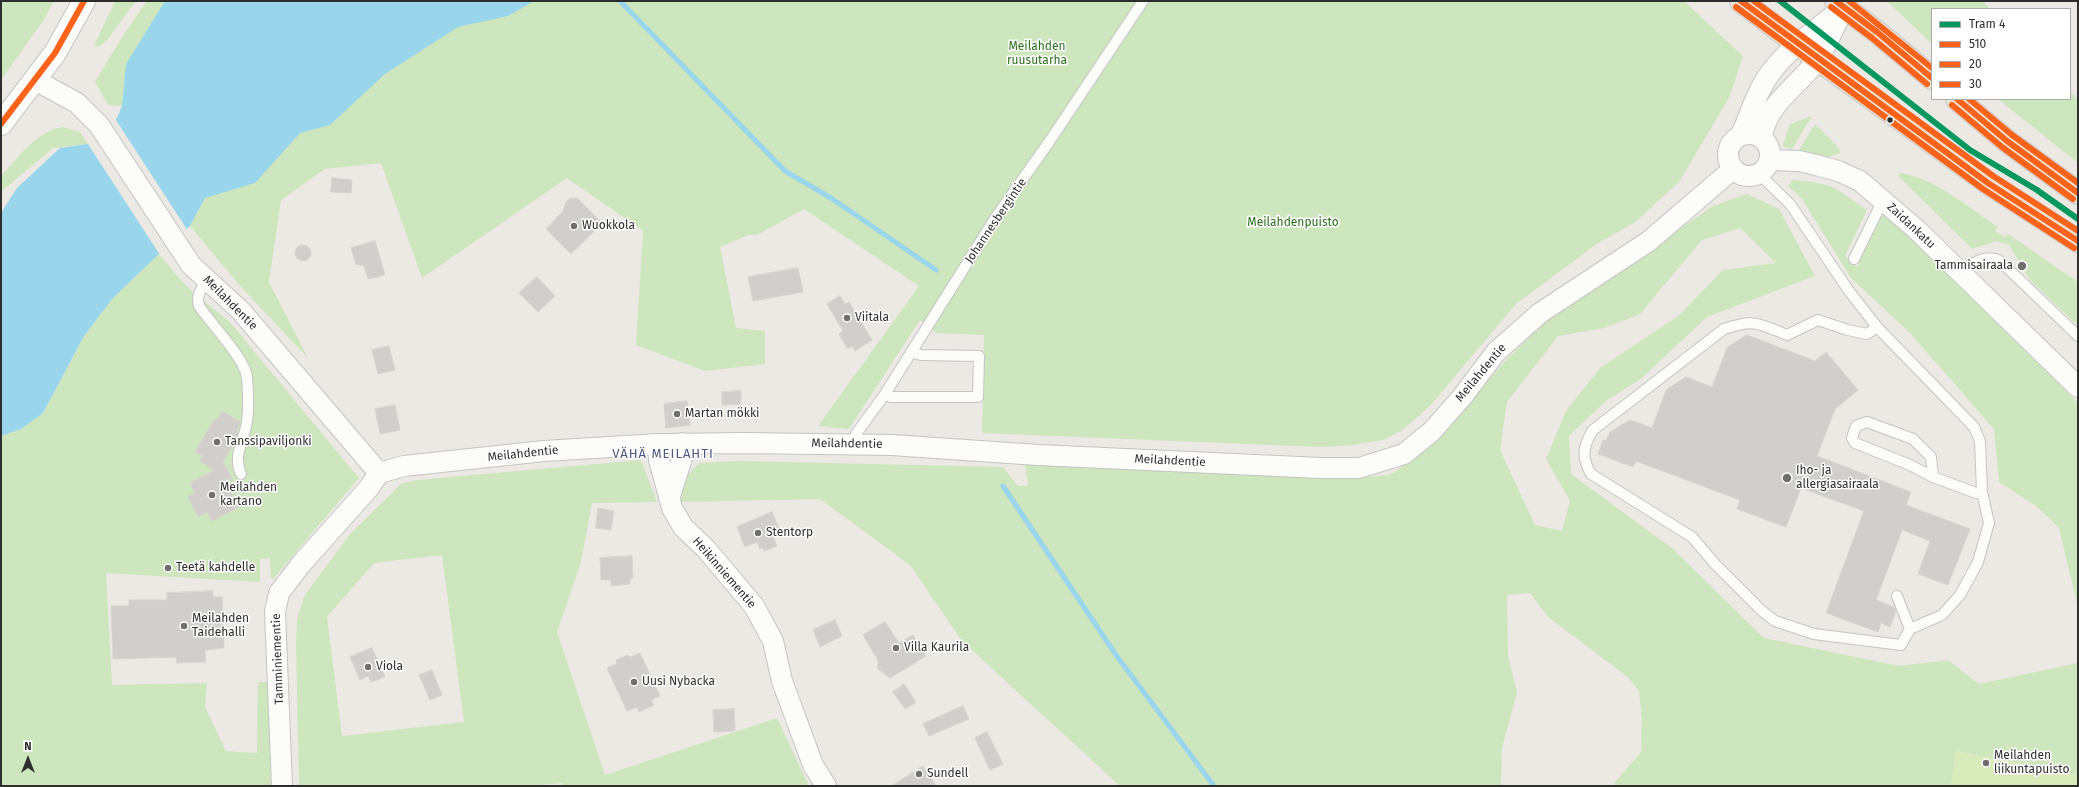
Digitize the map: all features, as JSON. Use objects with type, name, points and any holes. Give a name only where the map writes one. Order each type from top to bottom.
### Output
[{"type":"main road","points":[[1,124],[55,53],[84,1]]},
{"type":"main road","points":[[1741,1],[1797,44],[1988,183],[2078,241]]},
{"type":"main road","points":[[1840,4],[1931,77]]},
{"type":"main road","points":[[1958,100],[2007,141],[2078,193]]},
{"type":"street","points":[[1741,136],[1755,102],[1770,73],[1797,44],[1840,4]]},
{"type":"street","points":[[1762,138],[1763,126],[1770,114],[1818,59],[1840,4]]},
{"type":"street","name":"Meilahdentie","points":[[35,80],[77,104],[99,125],[191,265],[241,311],[379,472],[404,466],[544,451],[682,443],[854,444],[1038,455],[1321,468],[1359,468],[1404,454],[1432,431],[1462,397],[1496,352],[1540,313],[1648,241],[1733,170]]},
{"type":"street","points":[[1748,134],[1762,138],[1770,148],[1765,167],[1753,177],[1745,176],[1733,170],[1728,157],[1728,151],[1731,144],[1741,136],[1748,134]]},
{"type":"street","name":"Zaidankatu","points":[[1765,167],[1799,161],[1838,171],[1860,181],[1883,200],[2078,387]]},
{"type":"street","points":[[670,496],[682,458],[682,443]]},
{"type":"street","name":"Heikinniementie","points":[[658,444],[659,460],[670,496],[672,508],[683,527],[706,549],[754,606],[773,641],[782,681],[813,765],[826,786]]},
{"type":"street","name":"Tamminiementie","points":[[282,786],[275,612],[278,594],[302,563],[369,488],[379,472]]},
{"type":"lane","name":"Johannesbergintie","points":[[854,444],[856,434],[885,394],[996,217],[1049,142],[1143,1]]},
{"type":"lane","points":[[1765,167],[1849,291],[1877,327],[1974,427],[1980,440],[1982,492],[1989,523],[1978,562],[1960,595],[1942,615],[1910,629],[1901,645],[1814,634],[1775,621],[1762,611],[1716,565],[1692,537],[1591,474],[1585,464],[1583,455],[1586,441],[1593,430],[1724,329],[1741,323],[1756,322],[1787,335],[1818,320],[1848,330],[1867,334],[1877,327]]},
{"type":"lane","points":[[1854,259],[1883,200]]},
{"type":"lane","points":[[1959,272],[1986,257],[1994,257],[2078,336]]},
{"type":"lane","points":[[206,280],[199,291],[197,300],[199,306],[242,363],[247,376],[247,421],[238,453],[237,465],[241,474]]},
{"type":"lane","points":[[885,394],[891,397],[978,398],[979,356],[921,355],[911,352]]},
{"type":"lane","points":[[1933,477],[1931,457],[1913,439],[1867,422],[1856,426],[1852,438],[1855,443],[1910,465],[1933,477],[1976,493],[1982,492]]},
{"type":"lane","points":[[1897,596],[1910,629]]},
{"type":"green space","points":[[1,1],[54,1],[45,18],[1,80]]},
{"type":"green space","points":[[115,1],[136,1],[107,40],[100,46],[94,46]]},
{"type":"green space","points":[[147,1],[193,1],[122,106],[108,105],[95,82],[122,37]]},
{"type":"green space","name":"Meilahdenpuisto","points":[[370,1],[1684,1],[1743,56],[1730,96],[1679,182],[1634,223],[1598,243],[1516,304],[1430,406],[1401,431],[1383,440],[1353,445],[1321,447],[982,433],[984,335],[936,333],[920,320],[849,429],[818,426],[919,286],[804,209],[757,235],[748,235],[720,247],[736,328],[765,331],[765,364],[705,371],[636,345],[643,231],[567,178],[422,278],[381,163],[325,169],[281,200],[269,282],[308,358],[241,287],[190,226],[205,198]]},
{"type":"green space","points":[[1887,1],[1983,1],[1989,8],[1931,8],[1931,43]]},
{"type":"green space","points":[[2071,93],[2078,99],[2078,163],[1999,100],[2071,100]]},
{"type":"green space","points":[[1812,116],[1792,149],[1784,147],[1783,145],[1790,124]]},
{"type":"green space","points":[[1815,124],[1839,148],[1840,153],[1826,158],[1798,152]]},
{"type":"green space","points":[[63,127],[80,132],[87,144],[53,148],[1,192],[1,176],[21,153],[36,139],[44,134],[53,129]]},
{"type":"green space","name":"Tammisairaala","points":[[1902,173],[1928,182],[1952,195],[1998,227],[1995,231],[2005,237],[2008,234],[2078,282],[2078,326],[2030,280],[2009,245],[1996,241],[1972,249],[1897,175]]},
{"type":"green space","points":[[1792,180],[1814,182],[1833,187],[1867,210],[1845,256],[1857,267],[1879,219],[1886,213],[2078,403],[2078,608],[2059,528],[2037,507],[1999,482],[1994,429],[1910,333],[1851,278],[1802,199],[1788,186]]},
{"type":"green space","points":[[1747,194],[1779,209],[1815,276],[1707,317],[1642,378],[1606,401],[1569,436],[1571,474],[1673,549],[1764,638],[1899,666],[1948,660],[1979,684],[2078,663],[2078,775],[1956,751],[1951,786],[1615,786],[1615,782],[1641,752],[1642,720],[1639,691],[1629,678],[1548,617],[1530,593],[1507,595],[1508,656],[1517,692],[1502,748],[1501,786],[1120,786],[962,641],[910,565],[820,499],[681,502],[682,481],[699,463],[740,461],[1003,467],[1018,486],[1028,486],[1025,463],[1351,478],[1390,475],[1436,442],[1505,361],[1549,318],[1713,206]],"holes":[[[1740,228],[1776,263],[1723,270],[1678,316],[1600,368],[1566,411],[1546,459],[1570,501],[1562,531],[1535,525],[1500,450],[1507,402],[1558,336],[1604,328],[1640,314],[1702,240]]]},
{"type":"green space","points":[[159,254],[196,295],[229,321],[359,478],[273,579],[271,578],[270,558],[260,559],[260,582],[106,573],[112,685],[207,683],[205,707],[226,751],[257,753],[258,682],[269,682],[271,786],[1,786],[1,436],[21,429],[43,413],[84,336],[113,298]]},
{"type":"green space","points":[[641,460],[657,502],[592,503],[581,562],[557,632],[605,775],[777,718],[809,786],[562,786],[562,783],[527,786],[299,786],[296,643],[297,620],[304,596],[350,534],[401,484],[417,480]],"holes":[[[442,555],[464,722],[342,736],[327,617],[374,563]]]},
{"type":"green space","name":"Meilahden liikuntapuisto","points":[[1956,751],[2078,775],[2078,786],[1951,786]]},
{"type":"water","points":[[165,1],[534,1],[508,16],[458,27],[385,74],[330,125],[300,133],[255,183],[205,198],[190,226],[113,298],[84,336],[43,413],[21,429],[1,436],[1,213],[17,188],[60,148],[87,144],[117,118],[122,106],[126,64]]},
{"type":"pier","points":[[114,117],[188,231],[160,255],[86,141]]},
{"type":"building","points":[[332,178],[352,180],[351,193],[331,192]]},
{"type":"building","name":"Wuokkola","points":[[577,198],[602,223],[571,254],[546,229],[563,211],[566,202],[569,199]]},
{"type":"building","points":[[375,241],[385,275],[368,279],[364,266],[356,264],[351,248]]},
{"type":"building","points":[[303,245],[310,250],[311,253],[306,260],[303,261],[296,256],[295,253],[300,246]]},
{"type":"building","points":[[798,268],[803,292],[753,301],[748,277]]},
{"type":"building","points":[[537,277],[555,296],[538,312],[519,293]]},
{"type":"building","name":"Viitala","points":[[840,296],[845,304],[849,302],[872,340],[855,351],[852,346],[848,349],[839,334],[843,331],[827,304]]},
{"type":"building","points":[[1747,335],[1815,361],[1826,352],[1858,390],[1835,409],[1817,456],[1911,492],[1906,505],[1970,529],[1948,585],[1918,574],[1930,541],[1902,530],[1876,600],[1894,607],[1896,611],[1890,627],[1881,623],[1878,632],[1826,613],[1864,511],[1801,488],[1786,527],[1737,509],[1740,500],[1636,461],[1633,467],[1598,454],[1603,440],[1606,441],[1610,432],[1630,420],[1652,428],[1666,390],[1686,377],[1712,387],[1727,348]]},
{"type":"building","points":[[389,346],[395,370],[378,374],[372,350]]},
{"type":"building","points":[[741,391],[741,404],[722,405],[722,392]]},
{"type":"building","name":"Martan mökki","points":[[687,401],[690,425],[666,428],[664,404]]},
{"type":"building","points":[[395,405],[400,430],[380,434],[375,409]]},
{"type":"building","points":[[222,411],[240,422],[236,432],[238,432],[237,436],[223,462],[233,481],[228,478],[224,480],[239,507],[212,521],[207,512],[198,517],[188,497],[195,493],[190,483],[215,470],[200,461],[203,456],[195,452],[214,420],[218,419]]},
{"type":"building","points":[[598,508],[614,511],[611,530],[596,528]]},
{"type":"building","name":"Stentorp","points":[[772,512],[780,531],[772,534],[777,546],[764,551],[763,548],[760,549],[757,542],[745,547],[737,527]]},
{"type":"building","points":[[632,556],[633,578],[630,578],[630,584],[611,586],[611,580],[601,580],[600,558]]},
{"type":"building","points":[[213,591],[213,597],[222,597],[224,648],[205,650],[206,662],[177,663],[176,657],[113,659],[111,606],[129,606],[129,600],[167,600],[167,593]]},
{"type":"building","points":[[835,620],[842,636],[820,647],[813,630]]},
{"type":"building","name":"Villa Kaurila","points":[[885,622],[899,643],[913,635],[926,656],[890,678],[878,669],[878,660],[863,635]]},
{"type":"building","name":"Viola","points":[[372,648],[385,677],[371,682],[368,676],[360,680],[350,657]]},
{"type":"building","name":"Uusi Nybacka","points":[[640,653],[660,696],[651,700],[654,705],[639,712],[637,707],[627,711],[607,668],[617,664],[616,660],[628,655],[630,657]]},
{"type":"building","points":[[432,670],[442,695],[430,700],[419,675]]},
{"type":"building","points":[[904,684],[916,702],[905,709],[893,692]]},
{"type":"building","points":[[963,706],[969,719],[929,736],[923,724]]},
{"type":"building","points":[[734,709],[735,731],[714,732],[713,710]]},
{"type":"building","points":[[987,732],[1003,764],[990,770],[975,738]]},
{"type":"building","name":"Sundell","points":[[923,766],[936,786],[892,786]]},
{"type":"waterway","points":[[620,1],[785,171],[831,198],[936,270]]},
{"type":"waterway","points":[[1003,486],[1116,655],[1214,786]]},
{"type":"tram line","name":"4","points":[[1780,1],[1970,150],[2037,190],[2078,219]]},
{"type":"transit line","name":"510","points":[[1,124],[55,53],[84,1]]},
{"type":"transit line","name":"510","points":[[1741,1],[1988,183],[2078,241]]},
{"type":"transit line","name":"30","points":[[1754,1],[1993,176],[2078,231]]},
{"type":"transit line","name":"510","points":[[1836,1],[1877,32],[1931,77]]},
{"type":"transit line","name":"30","points":[[1849,1],[1931,67]]},
{"type":"transit line","name":"20","points":[[1736,7],[1983,189],[2074,248]]},
{"type":"transit line","name":"20","points":[[1831,7],[1872,38],[1927,84]]},
{"type":"transit line","name":"510","points":[[1958,100],[2007,141],[2078,193]]},
{"type":"transit line","name":"30","points":[[1970,100],[2012,135],[2078,183]]},
{"type":"transit line","name":"20","points":[[1952,105],[2002,147],[2073,199]]},
{"type":"place","name":"Wuokkola","points":[[574,226]]},
{"type":"place","name":"Tammisairaala","points":[[2022,266]]},
{"type":"place","name":"Viitala","points":[[847,318]]},
{"type":"place","name":"Martan mökki","points":[[677,414]]},
{"type":"place","name":"Tanssipaviljonki","points":[[217,442]]},
{"type":"place","name":"Iho- ja allergiasairaala","points":[[1787,478]]},
{"type":"place","name":"Meilahden kartano","points":[[212,495]]},
{"type":"place","name":"Stentorp","points":[[758,533]]},
{"type":"place","name":"Teetä kahdelle","points":[[168,568]]},
{"type":"place","name":"Meilahden Taidehalli","points":[[184,626]]},
{"type":"place","name":"Villa Kaurila","points":[[896,648]]},
{"type":"place","name":"Viola","points":[[368,667]]},
{"type":"place","name":"Uusi Nybacka","points":[[634,682]]},
{"type":"place","name":"Meilahden liikuntapuisto","points":[[1986,763]]},
{"type":"place","name":"Sundell","points":[[919,774]]},
{"type":"district","name":"VÄHÄ MEILAHTI","points":[[663,454]]},
{"type":"park label","name":"Meilahden ruusutarha","points":[[1037,54]]}]
